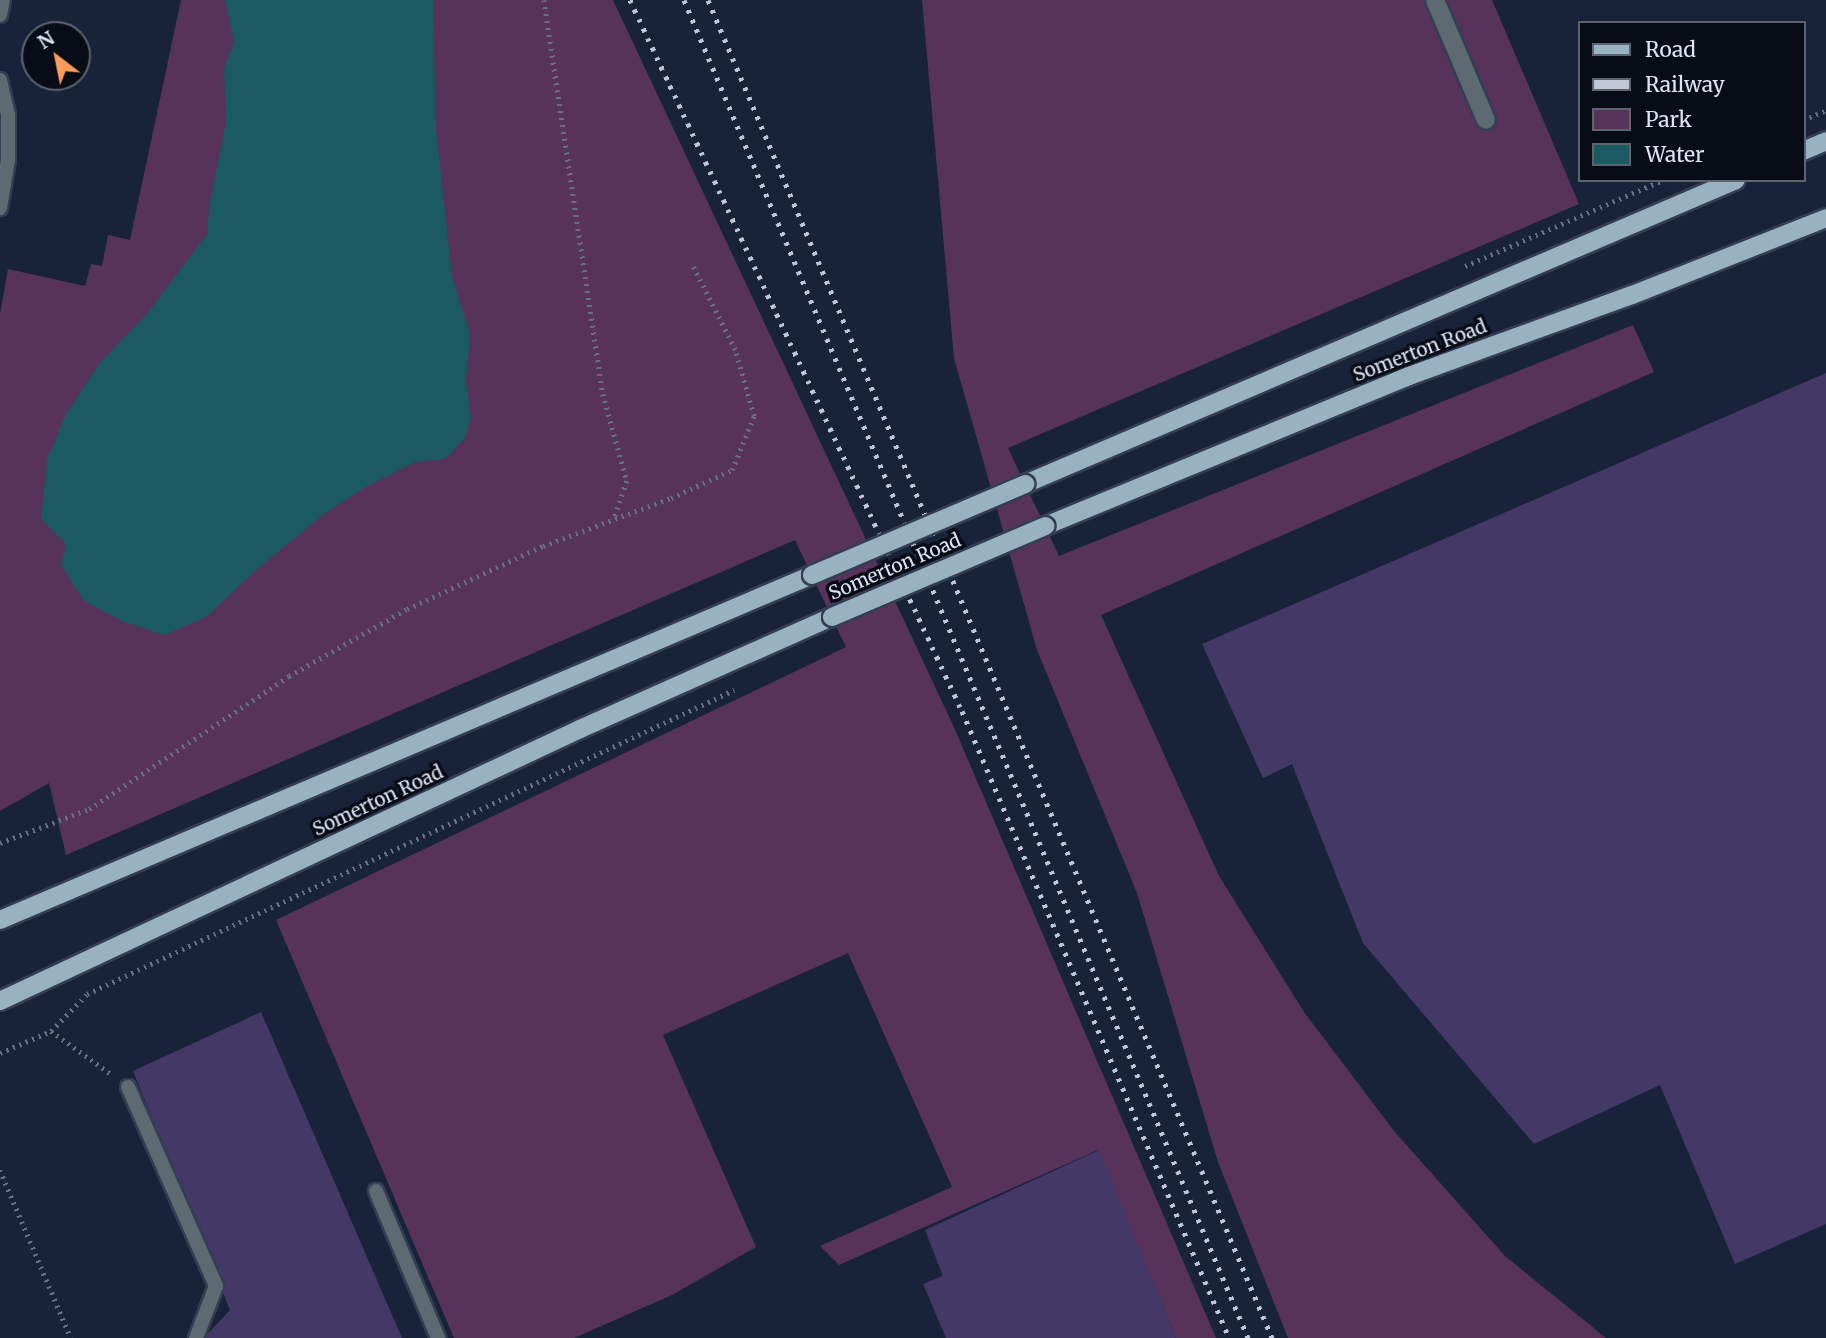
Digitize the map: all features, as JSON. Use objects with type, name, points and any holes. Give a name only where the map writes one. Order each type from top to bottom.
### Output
[{"type":"main road","points":[[1805,150],[1826,141]]},
{"type":"main road","name":"Somerton Road","points":[[0,920],[1731,182]]},
{"type":"main road","name":"Somerton Road","points":[[0,1001],[592,724],[832,617],[1409,376],[1632,295],[1826,218]]},
{"type":"street","points":[[1435,0],[1486,120]]},
{"type":"lane","points":[[0,15],[3,0]]},
{"type":"lane","points":[[0,80],[8,115],[8,160],[0,208]]},
{"type":"lane","points":[[128,1087],[216,1286],[196,1338]]},
{"type":"lane","points":[[376,1191],[438,1338]]},
{"type":"path","points":[[544,0],[603,394],[627,481],[614,520]]},
{"type":"path","points":[[1805,119],[1826,110]]},
{"type":"path","points":[[0,843],[89,808],[289,676],[407,609],[542,546],[671,498],[732,470],[754,416],[735,351],[692,264]]},
{"type":"path","points":[[0,1053],[51,1031],[87,994],[741,687]]},
{"type":"path","points":[[51,1031],[128,1087]]},
{"type":"path","points":[[0,1170],[71,1338]]},
{"type":"green space","points":[[181,0],[613,0],[953,725],[1216,1338],[1176,1338],[1098,1150],[839,1265],[820,1246],[952,1187],[848,953],[663,1035],[756,1247],[672,1295],[574,1338],[454,1338],[276,920],[846,647],[795,540],[66,855],[49,783],[0,811],[0,314],[8,269],[85,286],[91,264],[102,266],[108,235],[130,240]]},
{"type":"green space","points":[[922,0],[1492,0],[1579,204],[1008,448],[1059,556],[1633,325],[1654,372],[1101,615],[1219,876],[1304,1012],[1394,1131],[1505,1256],[1606,1338],[1288,1338],[1218,1162],[1137,893],[1037,650],[954,358]]},
{"type":"water","points":[[225,0],[433,0],[436,130],[452,276],[470,334],[466,382],[471,417],[465,438],[445,459],[415,462],[364,488],[324,514],[255,571],[206,617],[165,635],[124,622],[83,600],[61,564],[66,544],[41,519],[47,460],[66,414],[99,364],[147,314],[207,234],[210,201],[226,122],[224,68],[234,42]]},
{"type":"building","points":[[1826,373],[1826,1224],[1735,1264],[1660,1085],[1534,1144],[1363,943],[1292,764],[1263,778],[1202,644]]},
{"type":"building","points":[[261,1012],[402,1338],[204,1338],[230,1310],[133,1071]]},
{"type":"building","points":[[1099,1150],[1176,1338],[946,1338],[923,1284],[943,1276],[925,1230]]},
{"type":"railway","points":[[630,0],[962,711],[1229,1338]]},
{"type":"railway","points":[[684,0],[1248,1338]]},
{"type":"railway","points":[[708,0],[1272,1338]]}]
